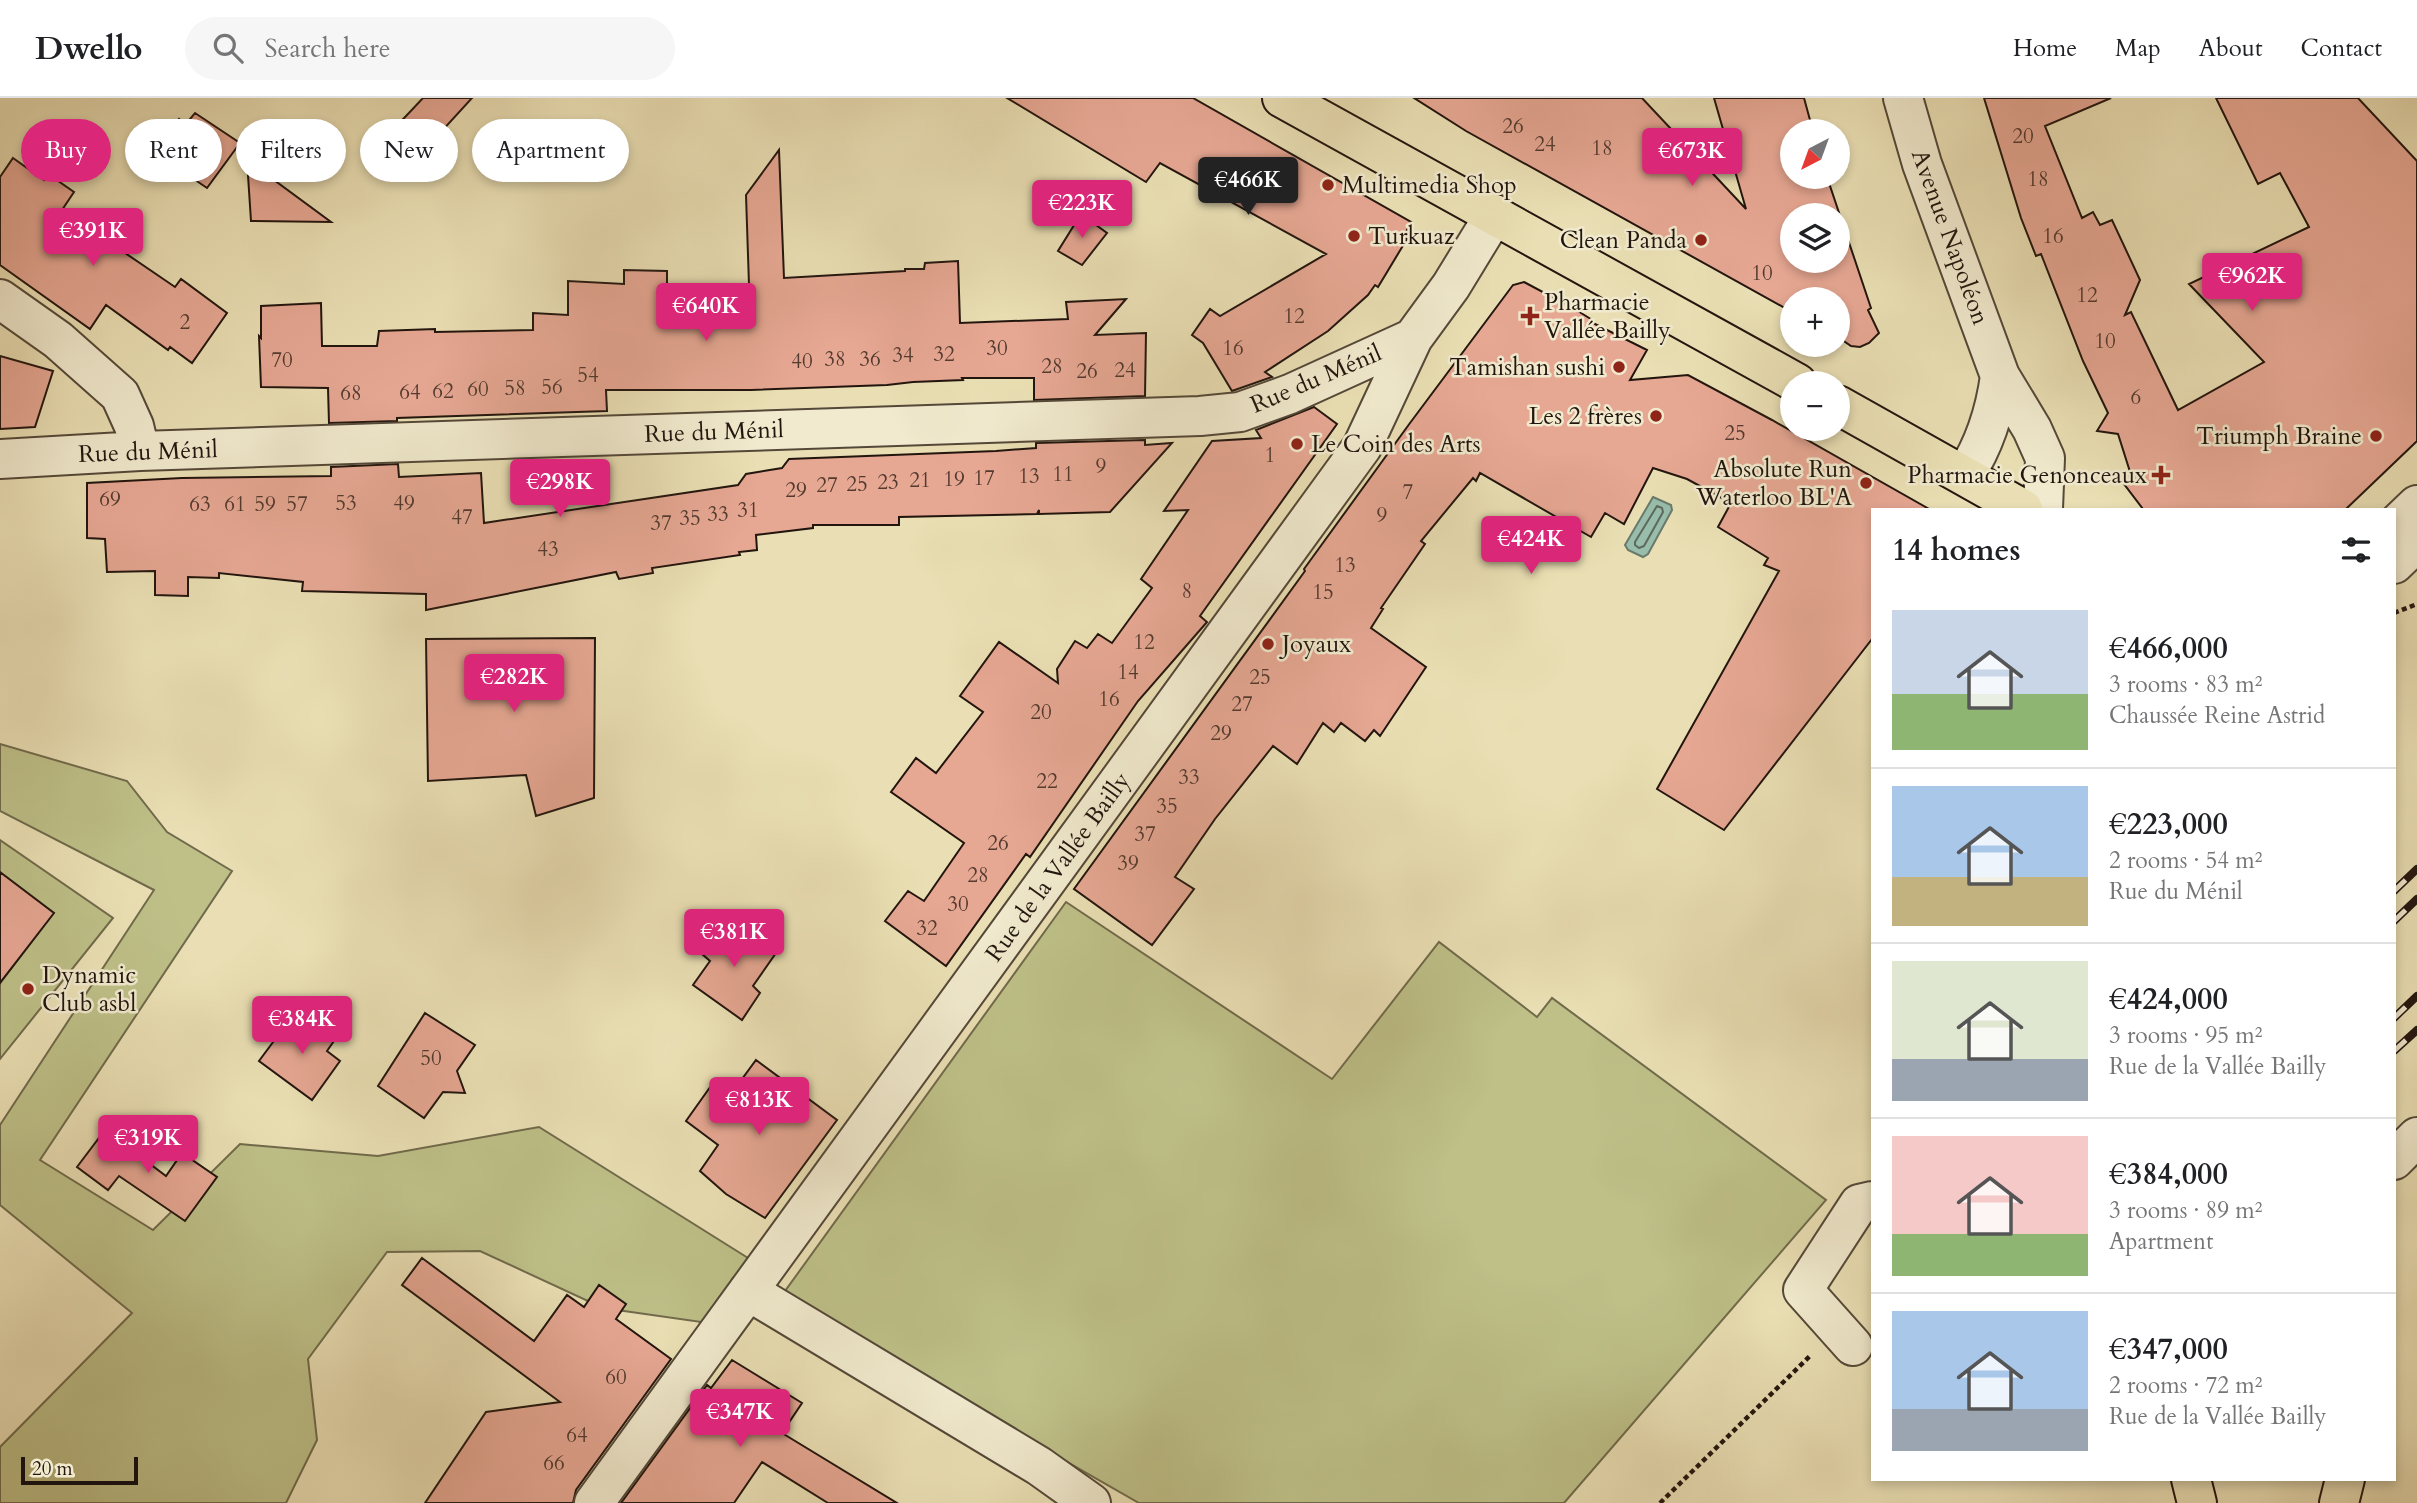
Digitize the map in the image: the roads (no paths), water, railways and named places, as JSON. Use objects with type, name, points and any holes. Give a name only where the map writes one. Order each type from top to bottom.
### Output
[{"type":"main road","points":[[1282,98],[1780,374]]},
{"type":"main road","points":[[1850,412],[2021,508]]},
{"type":"main road","points":[[2192,1481],[2197,1503]]},
{"type":"street","name":"Avenue Napoléon","points":[[1903,98],[1922,164],[2000,376],[2032,429],[2045,458],[2043,508]]},
{"type":"street","name":"Rue de la Vallée Bailly","points":[[594,1503],[1362,447],[1413,338],[1451,286],[1495,215]]},
{"type":"street","points":[[0,299],[58,340],[120,395],[134,426],[140,451]]},
{"type":"street","name":"Rue du Ménil","points":[[0,459],[140,451],[1200,416],[1240,412],[1298,390],[1413,338]]},
{"type":"street","name":"Avenue Napoléon","points":[[1965,475],[1992,423],[2000,376]]},
{"type":"street","points":[[2396,525],[2417,505]]},
{"type":"street","points":[[2396,562],[2417,542]]},
{"type":"street","points":[[2396,1158],[2417,1137]]},
{"type":"street","points":[[1846,1338],[1803,1290],[1859,1204],[1871,1201]]},
{"type":"street","points":[[748,1291],[1039,1466],[1091,1503]]},
{"type":"water","points":[[1653,497],[1671,505],[1672,510],[1648,554],[1643,557],[1628,550],[1625,545]]},
{"type":"railway","points":[[2396,889],[2417,869]]},
{"type":"railway","points":[[2396,919],[2417,899]]},
{"type":"railway","points":[[2396,1016],[2417,996]]},
{"type":"railway","points":[[2396,1049],[2417,1030]]},
{"type":"place","name":"Multimedia Shop","points":[[1328,185]]},
{"type":"place","name":"Turkuaz","points":[[1354,236]]},
{"type":"place","name":"Clean Panda","points":[[1701,240]]},
{"type":"place","name":"Pharmacie Vallée Bailly","points":[[1530,316]]},
{"type":"place","name":"Tamishan sushi","points":[[1619,367]]},
{"type":"place","name":"Les 2 frères","points":[[1656,416]]},
{"type":"place","name":"Triumph Braine","points":[[2376,436]]},
{"type":"place","name":"Le Coin des Arts","points":[[1297,444]]},
{"type":"place","name":"Pharmacie Genonceaux","points":[[2161,475]]},
{"type":"place","name":"Absolute Run Waterloo BL'A","points":[[1866,483]]},
{"type":"place","name":"Joyaux","points":[[1268,644]]},
{"type":"place","name":"Dynamic Club asbl","points":[[28,989]]}]
